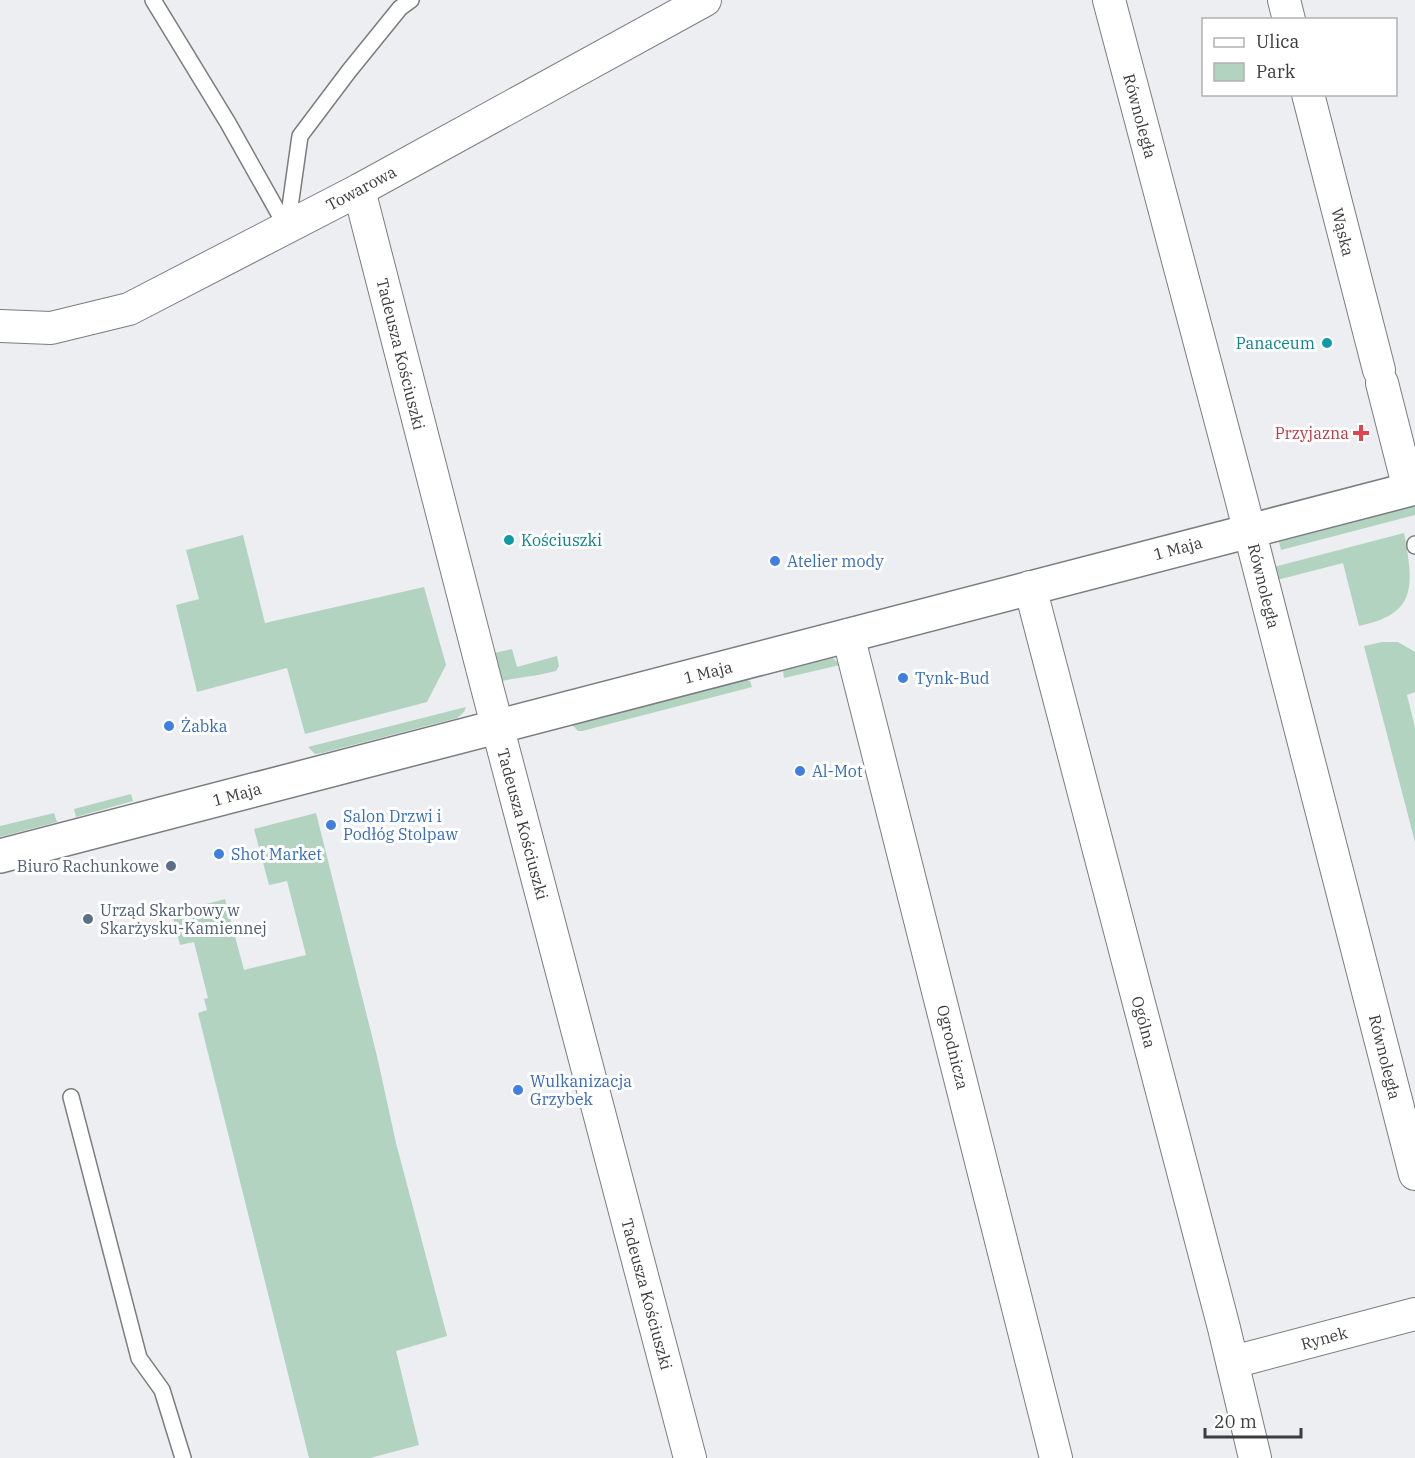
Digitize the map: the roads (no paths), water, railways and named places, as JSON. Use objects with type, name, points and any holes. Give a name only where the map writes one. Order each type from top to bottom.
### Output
[{"type":"street","name":"Towarowa","points":[[0,326],[51,328],[129,309],[287,228],[705,0]]},
{"type":"street","name":"Równoległa","points":[[1109,0],[1415,1174]]},
{"type":"street","points":[[1284,0],[1288,18]]},
{"type":"street","name":"Wąska","points":[[1309,96],[1380,376],[1412,488]]},
{"type":"street","name":"Tadeusza Kościuszki","points":[[359,189],[690,1458]]},
{"type":"street","name":"1 Maja","points":[[0,856],[1412,488]]},
{"type":"street","name":"Ogólna","points":[[1030,587],[1233,1362],[1255,1458]]},
{"type":"street","name":"Ogrodnicza","points":[[848,635],[1056,1458]]},
{"type":"street","name":"Rynek","points":[[1233,1362],[1415,1314]]},
{"type":"lane","points":[[153,0],[228,123],[287,228]]},
{"type":"lane","points":[[287,228],[300,136],[400,8],[411,0]]},
{"type":"lane","points":[[71,1096],[140,1358],[162,1390],[183,1458]]},
{"type":"place","name":"Panaceum","points":[[1327,343]]},
{"type":"place","name":"Przyjazna","points":[[1361,433]]},
{"type":"place","name":"Kościuszki","points":[[509,540]]},
{"type":"place","name":"Atelier mody","points":[[775,561]]},
{"type":"place","name":"Tynk-Bud","points":[[903,678]]},
{"type":"place","name":"Żabka","points":[[169,726]]},
{"type":"place","name":"Al-Mot","points":[[800,771]]},
{"type":"place","name":"Salon Drzwi i Podłóg Stolpaw","points":[[331,825]]},
{"type":"place","name":"Shot Market","points":[[219,854]]},
{"type":"place","name":"Biuro Rachunkowe","points":[[171,866]]},
{"type":"place","name":"Urząd Skarbowy w Skarżysku-Kamiennej","points":[[88,919]]},
{"type":"place","name":"Wulkanizacja Grzybek","points":[[518,1090]]}]
